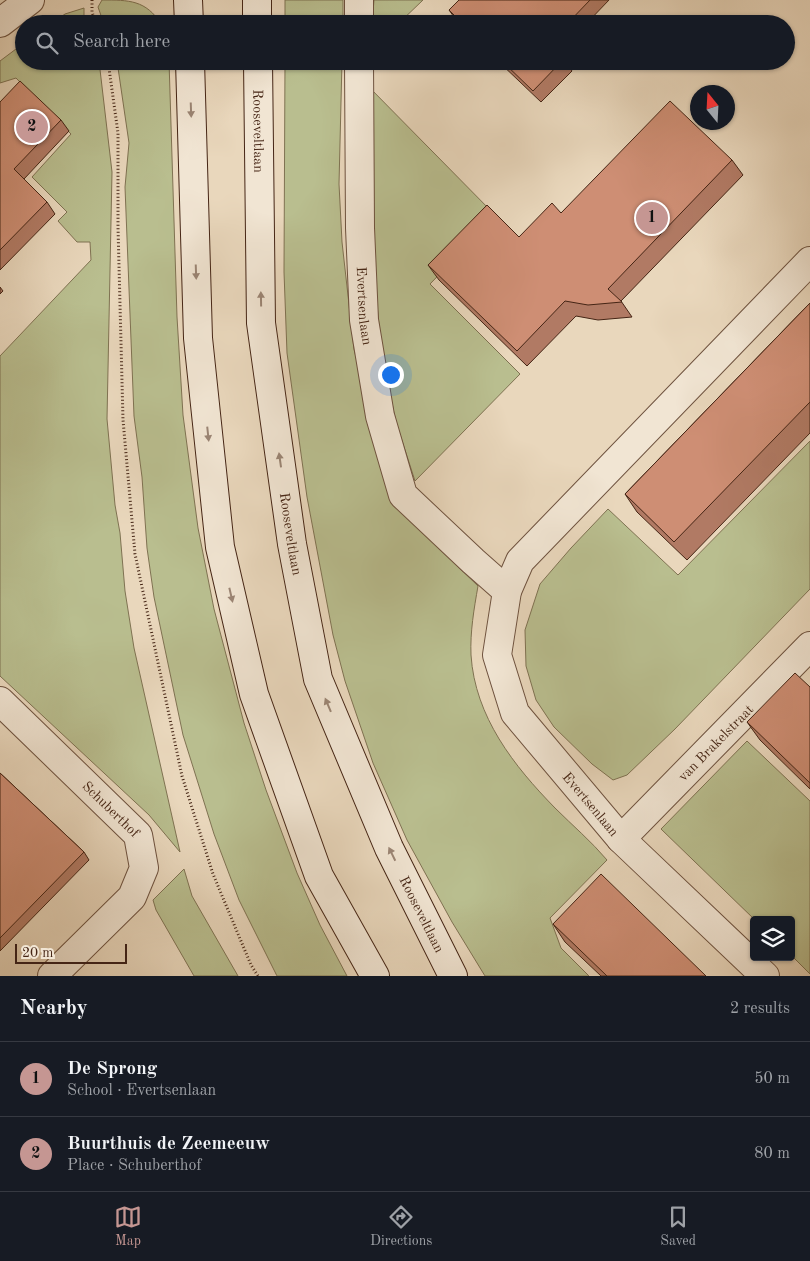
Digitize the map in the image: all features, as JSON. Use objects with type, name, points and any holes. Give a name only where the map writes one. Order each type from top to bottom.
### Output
[{"type":"street","points":[[0,23],[30,0]]},
{"type":"street","points":[[188,0],[189,15]]},
{"type":"street","points":[[257,0],[257,15]]},
{"type":"street","points":[[359,0],[359,15]]},
{"type":"street","points":[[190,70],[198,338],[220,547],[254,694],[313,858],[320,876],[375,976]]},
{"type":"street","name":"Rooseveltlaan","points":[[258,70],[261,323],[292,544],[318,679],[389,848],[453,976]]},
{"type":"street","name":"Evertsenlaan","points":[[359,70],[360,228],[364,320],[380,416],[403,495],[508,591]]},
{"type":"street","name":"Evertsenlaan","points":[[765,976],[621,839],[515,713],[497,655],[508,591],[520,561],[810,261]]},
{"type":"street","name":"van Brakelstraat","points":[[621,839],[810,646]]},
{"type":"street","name":"Schuberthof","points":[[0,701],[138,835],[144,868],[132,897],[52,976]]},
{"type":"path","points":[[92,0],[93,15]]},
{"type":"path","points":[[109,70],[118,132],[118,227],[123,420],[135,554],[182,776],[212,874],[251,965],[258,976]]},
{"type":"green space","points":[[102,0],[129,1],[143,6],[154,15],[101,15],[98,7]]},
{"type":"green space","points":[[285,0],[343,0],[343,15],[285,15]]},
{"type":"green space","points":[[374,0],[423,0],[407,15],[373,15]]},
{"type":"green space","points":[[84,8],[84,15],[64,15]]},
{"type":"green space","points":[[15,50],[15,70],[100,70],[112,172],[107,419],[115,505],[134,648],[180,852],[149,815],[0,676],[0,356],[91,260],[90,242],[77,242],[58,221],[67,212],[32,177],[71,134],[16,78],[0,83],[0,61]]},
{"type":"green space","points":[[118,70],[169,70],[177,317],[183,415],[198,528],[214,609],[244,723],[266,790],[297,873],[320,925],[347,976],[277,976],[239,900],[214,834],[183,735],[154,597],[147,548],[142,477],[134,416],[125,187],[129,143]]},
{"type":"green space","points":[[285,70],[342,70],[339,184],[342,242],[354,349],[392,503],[478,586],[472,629],[471,655],[474,678],[489,720],[499,739],[525,775],[607,860],[550,918],[561,948],[589,976],[485,976],[452,922],[407,840],[373,763],[345,681],[333,635],[307,497],[287,353],[284,272]]},
{"type":"green space","points":[[365,83],[496,216],[430,284],[520,374],[415,481],[396,422],[382,357],[369,220]]},
{"type":"green space","points":[[810,441],[810,589],[675,729],[627,775],[613,780],[592,764],[554,727],[536,700],[526,666],[525,630],[540,584],[608,509],[678,575]]},
{"type":"green space","points":[[747,741],[810,801],[810,974],[795,959],[795,916],[751,916],[661,829]]},
{"type":"green space","points":[[184,869],[192,896],[238,976],[194,976],[156,910],[153,900]]},
{"type":"building","points":[[459,0],[590,0],[576,15],[454,15],[449,10]]},
{"type":"building","points":[[511,70],[553,70],[533,91]]},
{"type":"building","points":[[20,81],[61,120],[14,169],[47,202],[0,250],[0,102]]},
{"type":"building","points":[[670,101],[690,120],[690,130],[700,130],[732,160],[608,289],[622,302],[588,305],[565,301],[517,351],[428,265],[487,205],[519,237],[552,203],[561,213]]},
{"type":"building","points":[[810,303],[810,402],[674,542],[625,494]]},
{"type":"building","points":[[795,673],[810,687],[810,783],[747,722]]},
{"type":"building","points":[[0,773],[84,852],[0,938]]},
{"type":"building","points":[[601,874],[706,976],[607,976],[553,924]]},
{"type":"place","name":"Buurthuis de Zeemeeuw","points":[[32,127]]},
{"type":"place","name":"De Sprong","points":[[652,218]]}]
